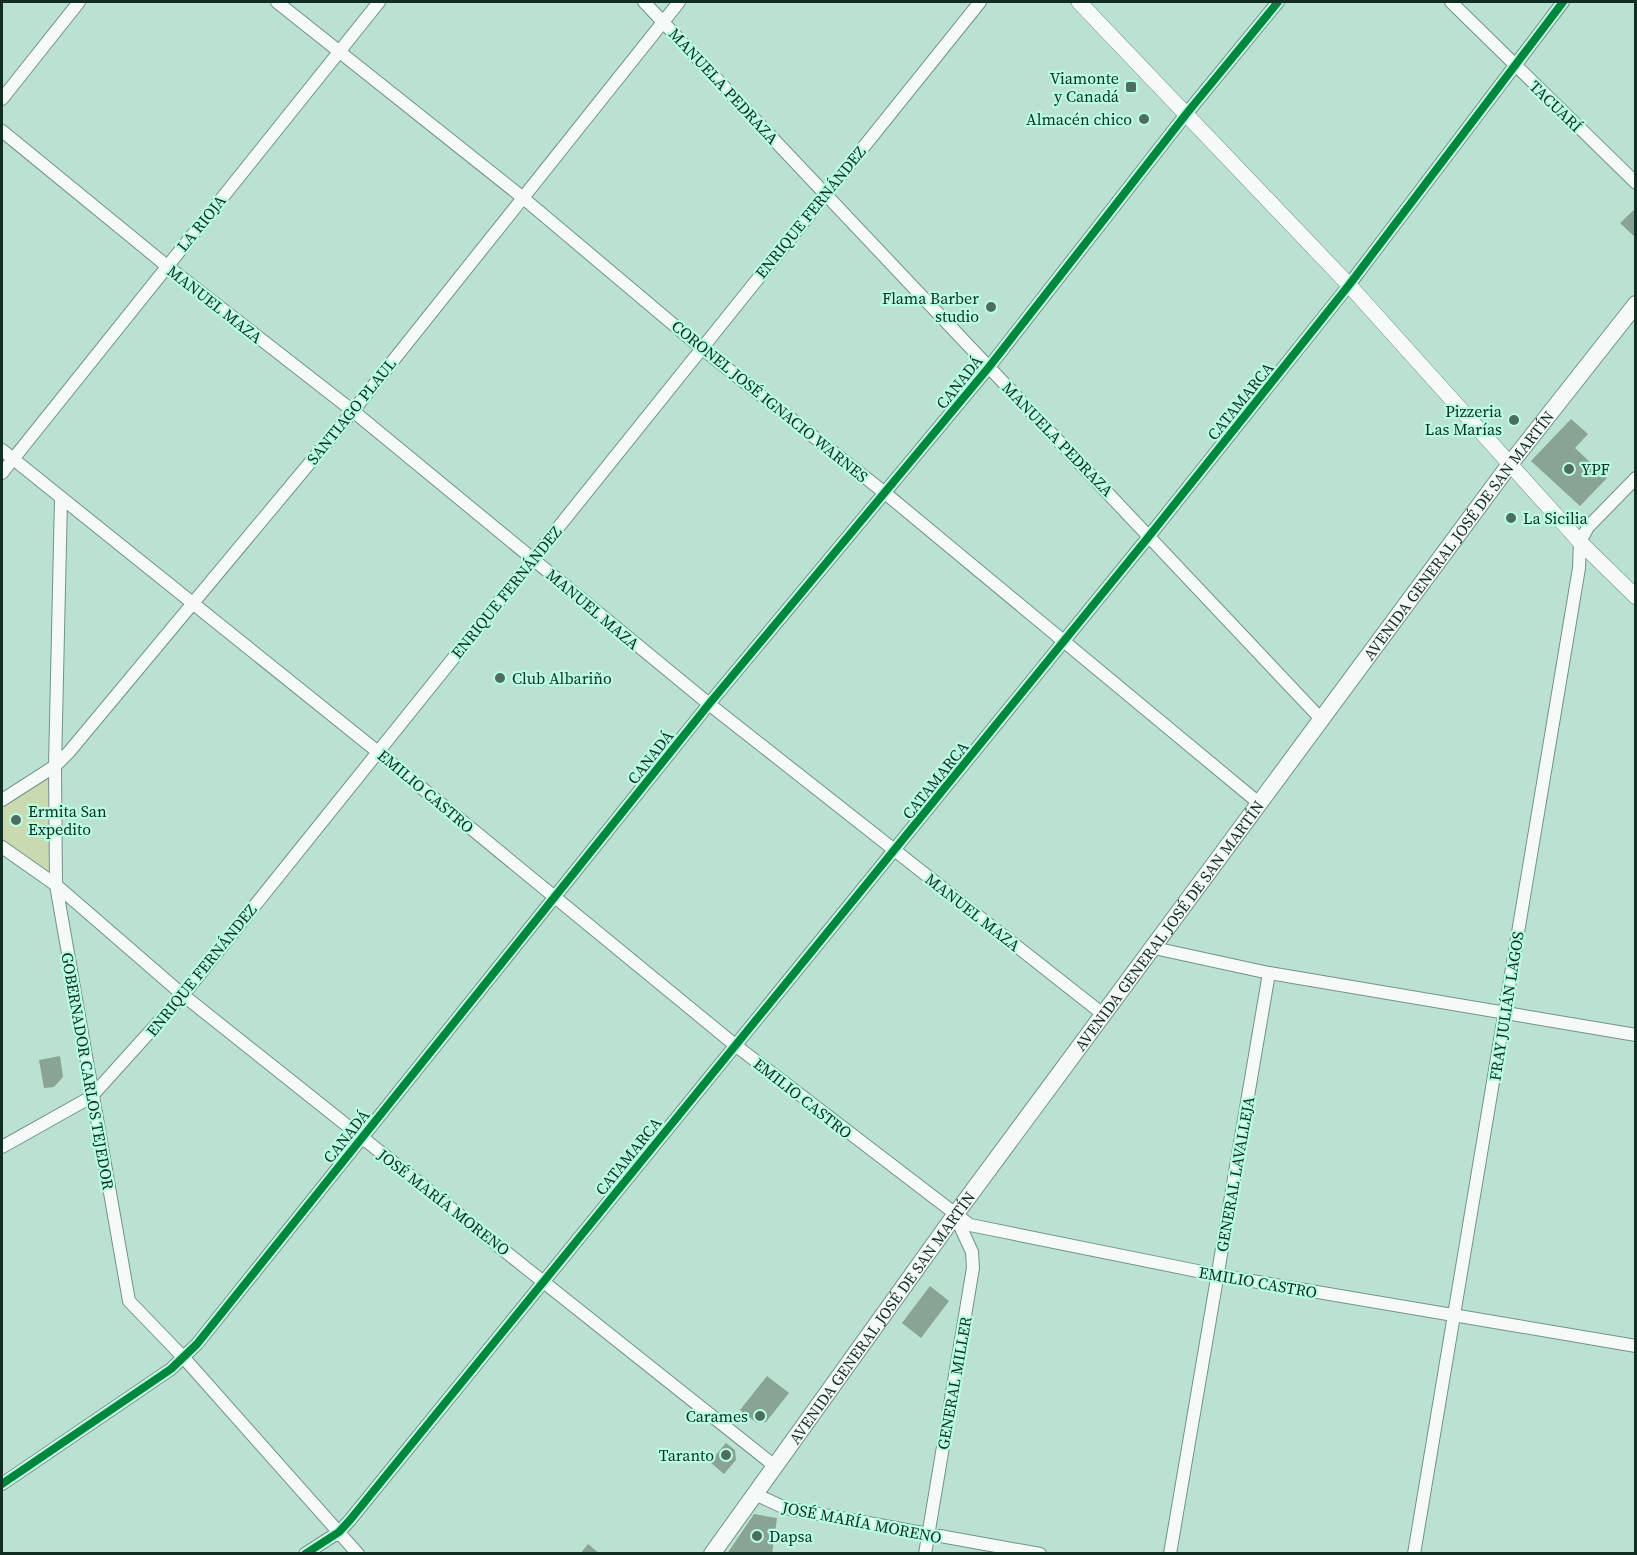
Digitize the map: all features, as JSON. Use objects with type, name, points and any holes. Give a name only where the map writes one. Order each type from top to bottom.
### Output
[{"type":"main road","name":"AVENIDA GENERAL JOSÉ DE SAN MARTÍN","points":[[712,1554],[757,1495],[955,1215],[1510,464],[1635,304]]},
{"type":"street","points":[[2,99],[79,2]]},
{"type":"street","name":"CORONEL JOSÉ IGNACIO WARNES","points":[[277,2],[522,197],[700,347],[885,493],[1260,804]]},
{"type":"street","name":"LA RIOJA","points":[[2,473],[380,2]]},
{"type":"street","name":"MANUELA PEDRAZA","points":[[644,2],[1150,535],[1322,720]]},
{"type":"street","name":"SANTIAGO PLAUL","points":[[2,800],[55,766],[353,411],[679,2]]},
{"type":"street","name":"ENRIQUE FERNÁNDEZ","points":[[2,1147],[91,1097],[183,995],[700,347],[980,2]]},
{"type":"street","points":[[1079,2],[1349,285],[1580,542],[1635,597]]},
{"type":"street","name":"CANADÁ","points":[[2,1484],[184,1358],[555,899],[709,704],[989,367],[1187,113],[1278,2]]},
{"type":"street","name":"TACUARÍ","points":[[1451,2],[1635,183]]},
{"type":"street","name":"CATAMARCA","points":[[305,1554],[339,1532],[896,851],[1349,285],[1563,2]]},
{"type":"street","name":"MANUEL MAZA","points":[[2,131],[167,266],[353,411],[709,704],[1104,1015]]},
{"type":"street","name":"EMILIO CASTRO","points":[[2,450],[378,752],[735,1045],[970,1225],[1217,1275],[1635,1346]]},
{"type":"street","points":[[1580,542],[1588,527],[1635,478]]},
{"type":"street","name":"GOBERNADOR CARLOS TEJEDOR","points":[[61,499],[55,766],[56,885],[91,1097],[129,1301],[184,1358],[358,1554]]},
{"type":"street","name":"FRAY JULIÁN LAGOS","points":[[1414,1554],[1456,1317],[1504,1013],[1579,568],[1580,542]]},
{"type":"street","name":"JOSÉ MARÍA MORENO","points":[[2,847],[56,885],[183,995],[776,1467]]},
{"type":"street","points":[[1154,948],[1269,973],[1635,1035]]},
{"type":"street","name":"GENERAL LAVALLEJA","points":[[1170,1554],[1269,973]]},
{"type":"street","name":"GENERAL MILLER","points":[[925,1554],[973,1268],[972,1252],[955,1215]]},
{"type":"street","name":"JOSÉ MARÍA MORENO","points":[[757,1495],[785,1508],[928,1536],[1040,1554]]},
{"type":"green space","points":[[55,766],[56,885],[2,847],[2,800]]},
{"type":"building","points":[[1636,208],[1636,238],[1620,223]]},
{"type":"building","name":"YPF","points":[[1571,419],[1588,434],[1575,448],[1607,478],[1580,506],[1531,461]]},
{"type":"building","points":[[60,1056],[63,1077],[54,1087],[44,1088],[39,1060]]},
{"type":"building","points":[[930,1286],[949,1301],[921,1338],[902,1323]]},
{"type":"building","points":[[767,1376],[789,1393],[766,1422],[757,1423],[740,1410]]},
{"type":"building","name":"Taranto","points":[[726,1443],[735,1450],[736,1460],[724,1474],[710,1462]]},
{"type":"building","name":"Dapsa","points":[[754,1514],[777,1518],[772,1554],[727,1554]]},
{"type":"building","points":[[588,1544],[600,1554],[580,1554]]},
{"type":"cycle path","points":[[2,1484],[171,1369],[197,1344],[709,704],[989,367],[1187,113],[1278,2]]},
{"type":"cycle path","points":[[305,1554],[339,1532],[350,1520],[1150,535],[1349,285],[1563,2]]},
{"type":"place","name":"Viamonte y Canadá","points":[[1131,87]]},
{"type":"place","name":"Almacén chico","points":[[1144,119]]},
{"type":"place","name":"Flama Barber studio","points":[[991,307]]},
{"type":"place","name":"Pizzeria Las Marías","points":[[1514,420]]},
{"type":"place","name":"YPF","points":[[1569,469]]},
{"type":"place","name":"La Sicilia","points":[[1511,518]]},
{"type":"place","name":"Club Albariño","points":[[500,678]]},
{"type":"place","name":"Ermita San Expedito","points":[[16,820]]},
{"type":"place","name":"Carames","points":[[760,1416]]},
{"type":"place","name":"Taranto","points":[[726,1455]]},
{"type":"place","name":"Dapsa","points":[[757,1536]]}]
